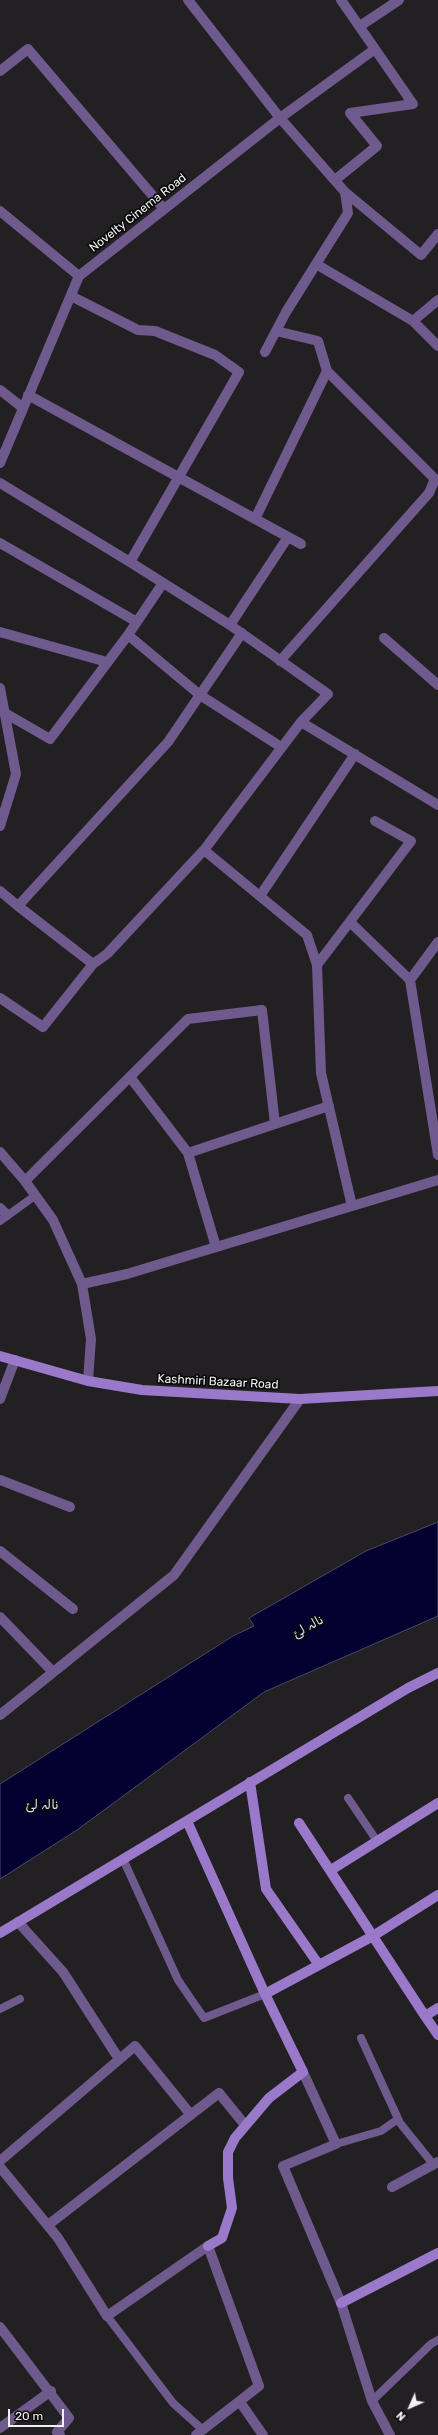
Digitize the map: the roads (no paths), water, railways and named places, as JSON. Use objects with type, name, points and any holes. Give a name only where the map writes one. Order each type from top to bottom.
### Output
[{"type":"street","points":[[188,0],[280,118],[346,192],[421,255],[438,234]]},
{"type":"street","points":[[335,180],[377,146],[350,113],[413,104],[341,0]]},
{"type":"street","points":[[360,26],[399,0]]},
{"type":"street","points":[[0,71],[28,49],[164,209]]},
{"type":"street","name":"Novelty Cinema Road","points":[[0,462],[79,276],[280,118],[375,49]]},
{"type":"street","points":[[265,352],[316,264],[348,213],[346,192]]},
{"type":"street","points":[[0,211],[79,276]]},
{"type":"street","points":[[316,264],[413,321],[438,346]]},
{"type":"street","points":[[71,296],[138,330],[155,331],[215,355],[239,372],[130,562]]},
{"type":"street","points":[[413,321],[438,300]]},
{"type":"street","points":[[276,331],[318,341],[327,371],[435,479],[429,494],[280,661]]},
{"type":"street","points":[[255,519],[327,371]]},
{"type":"street","points":[[0,390],[23,408]]},
{"type":"street","points":[[28,395],[301,544]]},
{"type":"street","points":[[0,483],[230,625],[328,694],[301,722],[281,747],[204,850],[107,954],[94,964],[43,1027],[0,998]]},
{"type":"street","points":[[230,625],[288,537]]},
{"type":"street","points":[[0,543],[137,622]]},
{"type":"street","points":[[5,713],[50,739],[128,635],[163,583]]},
{"type":"street","points":[[0,632],[107,662]]},
{"type":"street","points":[[18,906],[168,742],[242,633]]},
{"type":"street","points":[[128,635],[200,695],[281,747]]},
{"type":"street","points":[[384,638],[438,685]]},
{"type":"street","points":[[0,688],[16,774],[0,826]]},
{"type":"street","points":[[301,722],[438,805]]},
{"type":"street","points":[[260,896],[355,754]]},
{"type":"street","points":[[317,965],[411,841],[374,821]]},
{"type":"street","points":[[204,850],[307,935],[317,965],[321,1073],[352,1206]]},
{"type":"street","points":[[0,891],[94,964]]},
{"type":"street","points":[[350,922],[410,980],[438,1155]]},
{"type":"street","points":[[410,980],[438,942]]},
{"type":"street","points":[[25,1181],[188,1019],[262,1010],[275,1124]]},
{"type":"street","points":[[130,1077],[188,1153],[216,1247]]},
{"type":"street","points":[[188,1153],[329,1106]]},
{"type":"street","points":[[0,1152],[36,1195],[53,1220],[82,1284],[91,1339],[88,1381]]},
{"type":"street","points":[[82,1284],[127,1274],[438,1180]]},
{"type":"street","name":"Kashmiri Bazaar Road","points":[[0,1356],[88,1381],[142,1390],[300,1399],[438,1391]]},
{"type":"street","points":[[0,1399],[15,1360]]},
{"type":"street","points":[[0,1715],[174,1575],[300,1399]]},
{"type":"street","points":[[0,1480],[70,1507]]},
{"type":"street","points":[[0,1551],[73,1609]]},
{"type":"street","points":[[0,1617],[54,1672]]},
{"type":"street","points":[[0,1932],[408,1688],[438,1673]]},
{"type":"street","points":[[250,1782],[266,1889],[319,1965]]},
{"type":"street","points":[[330,1870],[438,1803]]},
{"type":"street","points":[[187,1821],[265,1994],[336,2144],[284,2166],[341,2303],[372,2401],[390,2435]]},
{"type":"street","points":[[299,1824],[438,2035]]},
{"type":"street","points":[[265,1994],[373,1936],[438,1895]]},
{"type":"street","points":[[18,1922],[63,1972],[119,2059]]},
{"type":"street","points":[[425,2016],[438,2008]]},
{"type":"street","points":[[0,2161],[135,2046],[190,2115]]},
{"type":"street","points":[[0,2167],[58,2238],[108,2316],[208,2246],[222,2238],[232,2208],[228,2178],[228,2152],[235,2138],[269,2098],[303,2072]]},
{"type":"street","points":[[48,2225],[219,2093],[245,2125]]},
{"type":"street","points":[[392,2187],[436,2163]]},
{"type":"street","points":[[200,2433],[260,2386],[208,2246]]},
{"type":"street","points":[[341,2303],[438,2253]]},
{"type":"street","points":[[0,2327],[51,2391],[69,2418],[57,2432],[60,2435]]},
{"type":"street","points":[[0,2428],[51,2391]]},
{"type":"street","points":[[240,2402],[263,2435]]},
{"type":"lane","points":[[2,1214],[36,1195]]},
{"type":"lane","points":[[348,1798],[376,1841]]},
{"type":"lane","points":[[123,1859],[178,1980],[204,2018],[265,1994]]},
{"type":"lane","points":[[0,2009],[20,1999]]},
{"type":"lane","points":[[361,2038],[398,2119],[436,2163]]},
{"type":"lane","points":[[336,2144],[381,2131],[398,2119]]},
{"type":"lane","points":[[108,2316],[174,2403],[200,2433]]},
{"type":"lane","points":[[372,2401],[431,2344],[438,2340]]},
{"type":"water","name":"نالہ لئ","points":[[438,1522],[438,1616],[264,1692],[77,1830],[0,1879],[0,1784],[233,1636],[254,1626],[249,1618],[366,1551]]}]
